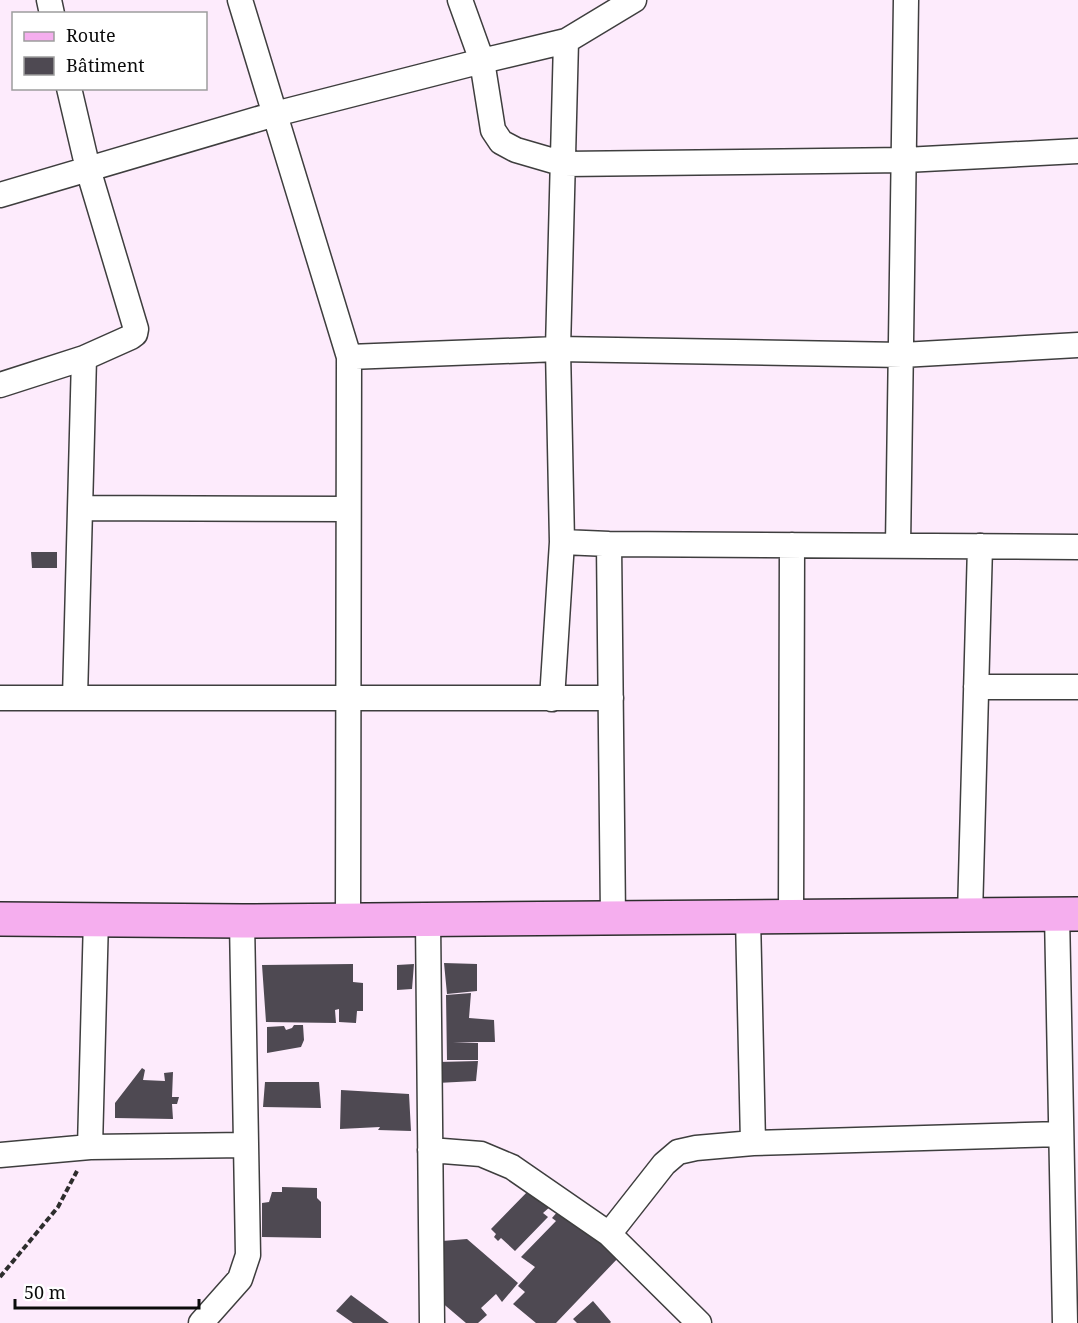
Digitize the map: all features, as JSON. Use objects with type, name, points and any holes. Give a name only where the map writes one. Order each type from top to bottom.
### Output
[{"type":"main road","points":[[0,919],[242,921],[1068,914]]},
{"type":"street","points":[[240,0],[349,357],[348,920]]},
{"type":"street","points":[[460,0],[482,61],[492,130],[501,142],[516,150],[564,164],[905,160],[1078,151]]},
{"type":"street","points":[[0,195],[275,114],[566,41],[634,0]]},
{"type":"street","points":[[898,546],[906,0]]},
{"type":"street","points":[[552,699],[562,542],[558,349],[566,41]]},
{"type":"street","points":[[0,385],[84,358],[131,337],[136,329],[88,169],[69,90]]},
{"type":"street","points":[[349,357],[558,349],[902,356],[1078,345]]},
{"type":"street","points":[[75,698],[84,358]]},
{"type":"street","points":[[81,508],[348,509]]},
{"type":"street","points":[[562,542],[1078,547]]},
{"type":"street","points":[[609,544],[613,918]]},
{"type":"street","points":[[791,916],[792,545]]},
{"type":"street","points":[[970,915],[980,546]]},
{"type":"street","points":[[976,687],[1078,687]]},
{"type":"street","points":[[0,698],[611,698]]},
{"type":"street","points":[[1065,1323],[1061,1134],[1068,914]]},
{"type":"street","points":[[748,917],[753,1143]]},
{"type":"street","points":[[90,1147],[96,918]]},
{"type":"street","points":[[428,920],[432,1323]]},
{"type":"street","points":[[201,1323],[240,1279],[248,1255],[242,921]]},
{"type":"street","points":[[609,1234],[664,1164],[678,1152],[696,1148],[753,1143],[1061,1134]]},
{"type":"street","points":[[0,1155],[90,1147],[246,1145]]},
{"type":"street","points":[[430,1150],[481,1154],[512,1167],[609,1234],[699,1323]]},
{"type":"path","points":[[0,1277],[58,1207],[90,1147]]},
{"type":"building","points":[[31,552],[57,552],[57,568],[32,568]]},
{"type":"building","points":[[444,963],[477,964],[477,991],[447,994]]},
{"type":"building","points":[[353,964],[353,982],[363,983],[363,1011],[357,1011],[356,1023],[339,1022],[339,1009],[335,1010],[336,1023],[266,1022],[262,965]]},
{"type":"building","points":[[414,964],[412,989],[397,990],[397,965]]},
{"type":"building","points":[[471,993],[469,1018],[494,1020],[495,1042],[453,1042],[478,1043],[478,1060],[447,1060],[446,995]]},
{"type":"building","points":[[294,1025],[303,1025],[304,1040],[301,1047],[267,1053],[267,1027],[284,1026],[286,1030]]},
{"type":"building","points":[[478,1061],[476,1081],[437,1083],[438,1062]]},
{"type":"building","points":[[142,1068],[145,1070],[143,1080],[165,1081],[164,1073],[173,1072],[172,1097],[179,1097],[177,1104],[172,1104],[173,1119],[115,1118],[115,1103]]},
{"type":"building","points":[[265,1082],[319,1082],[321,1108],[263,1107]]},
{"type":"building","points":[[341,1090],[409,1094],[411,1131],[378,1130],[380,1127],[340,1129]]},
{"type":"building","points":[[282,1187],[317,1188],[317,1198],[321,1202],[321,1238],[262,1237],[262,1203],[269,1202],[272,1192],[282,1192]]},
{"type":"building","points":[[532,1187],[551,1206],[543,1213],[548,1217],[515,1251],[501,1238],[498,1241],[491,1229]]},
{"type":"building","points":[[559,1210],[620,1256],[556,1323],[536,1323],[513,1304],[525,1292],[518,1286],[535,1267],[521,1257],[556,1221],[552,1218]]},
{"type":"building","points":[[467,1239],[518,1283],[502,1302],[496,1294],[481,1308],[487,1315],[478,1323],[466,1323],[440,1301],[442,1241]]},
{"type":"building","points":[[351,1295],[389,1323],[353,1323],[336,1311]]},
{"type":"building","points":[[593,1301],[610,1323],[577,1323],[573,1319]]}]
